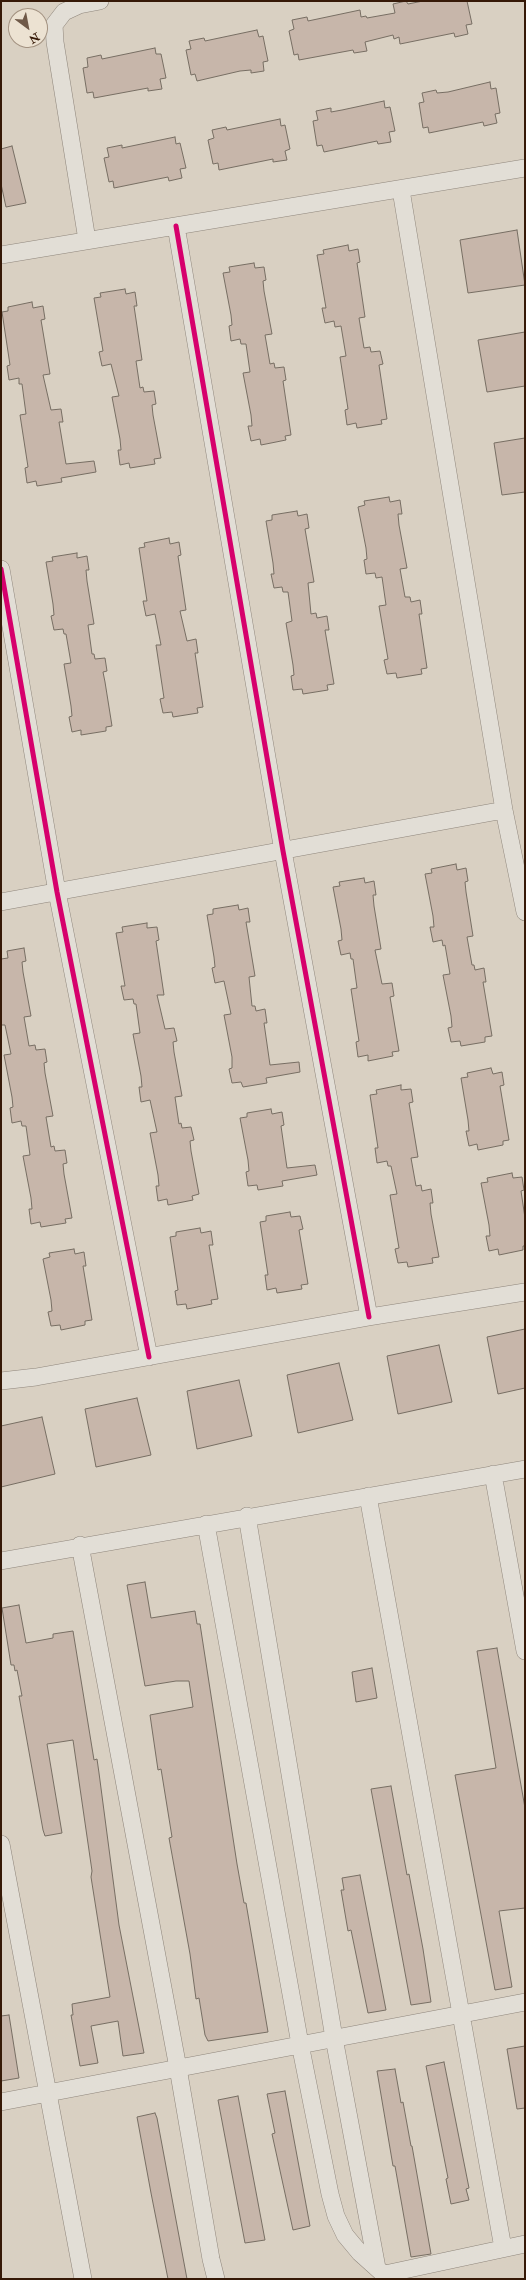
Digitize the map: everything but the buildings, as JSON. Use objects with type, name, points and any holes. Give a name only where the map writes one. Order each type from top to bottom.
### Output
[{"type":"street","points":[[87,240],[55,42],[54,25],[64,12],[80,5],[100,1]]},
{"type":"street","points":[[1,255],[401,190],[525,168]]},
{"type":"street","points":[[401,190],[504,810],[525,912]]},
{"type":"street","points":[[176,226],[283,851],[369,1317]]},
{"type":"street","points":[[1,569],[56,892],[149,1357]]},
{"type":"street","points":[[1,902],[504,810]]},
{"type":"street","points":[[1,1381],[36,1377],[369,1317],[525,1292]]},
{"type":"street","points":[[1,1561],[80,1545],[525,1468]]},
{"type":"street","points":[[492,1474],[525,1651]]},
{"type":"street","points":[[368,1496],[503,2248]]},
{"type":"street","points":[[247,1516],[334,2038],[384,2274]]},
{"type":"street","points":[[206,1524],[300,2044],[336,2216],[345,2235],[360,2253],[384,2274]]},
{"type":"street","points":[[80,1545],[216,2279]]},
{"type":"street","points":[[1,1844],[83,2279]]},
{"type":"street","points":[[1,2102],[525,2002]]},
{"type":"street","points":[[384,2274],[525,2244]]},
{"type":"cycle path","points":[[176,226],[283,851],[369,1317]]},
{"type":"cycle path","points":[[1,569],[57,892],[149,1357]]}]
